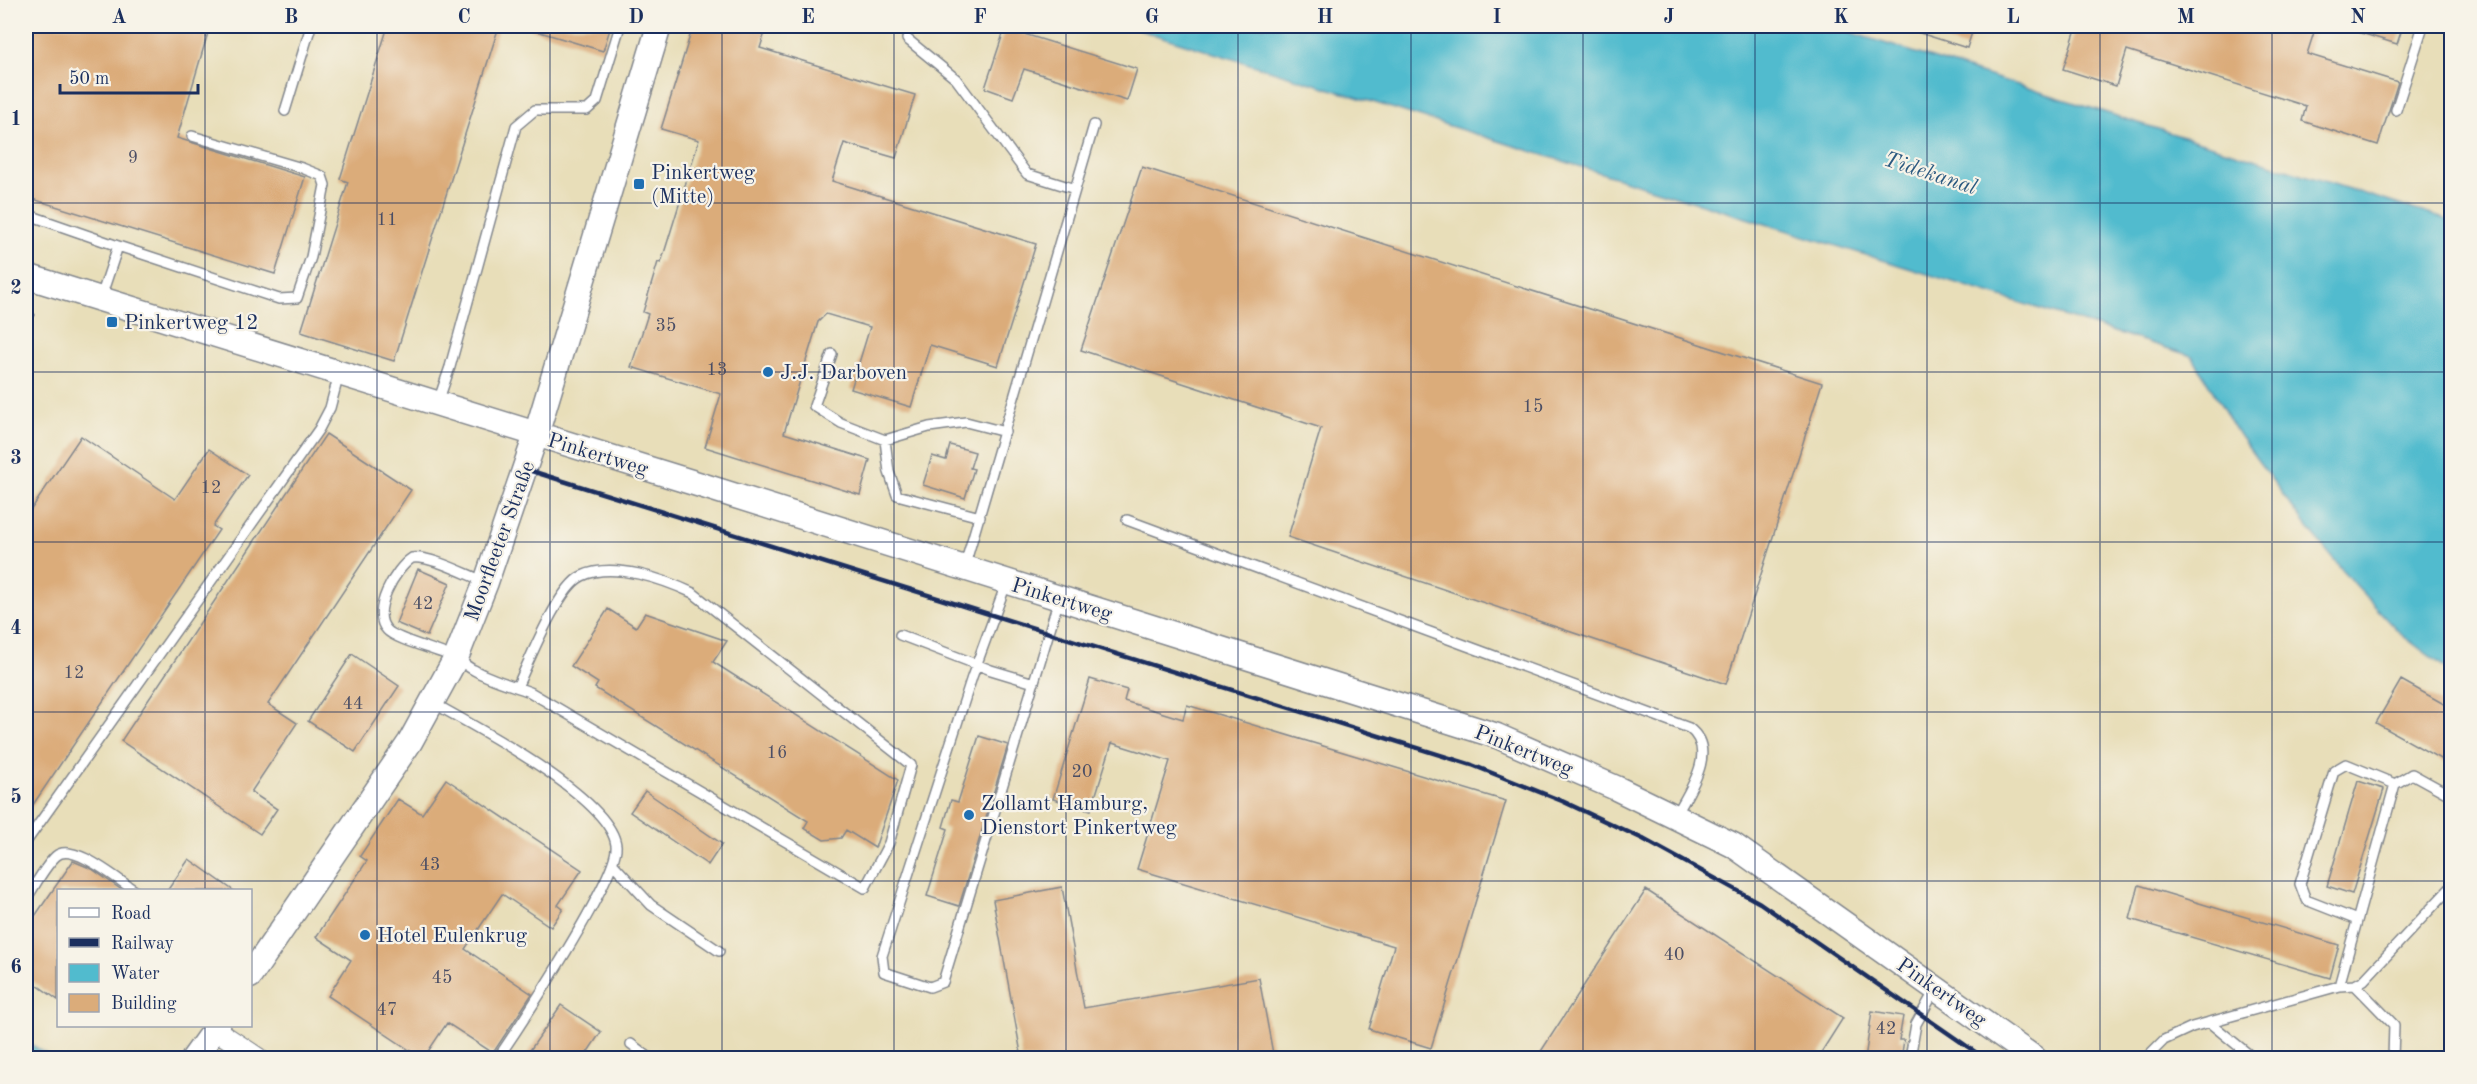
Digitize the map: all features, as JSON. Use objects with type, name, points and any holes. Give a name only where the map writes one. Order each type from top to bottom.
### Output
[{"type":"street","name":"Moorfleeter Straße","points":[[252,972],[410,742],[456,658],[486,582],[536,435],[659,26]]},
{"type":"street","name":"Pinkertweg","points":[[26,276],[1497,736],[1733,846],[1936,988],[2030,1057]]},
{"type":"street","points":[[194,1059],[216,1028],[258,1059]]},
{"type":"lane","points":[[285,111],[311,26]]},
{"type":"lane","points":[[437,404],[450,367],[516,126],[535,110],[587,110],[597,100],[620,26]]},
{"type":"lane","points":[[2396,110],[2423,26]]},
{"type":"lane","points":[[907,39],[956,79],[1027,174],[1076,189]]},
{"type":"lane","points":[[964,568],[981,517],[1095,125]]},
{"type":"lane","points":[[26,214],[279,299],[297,298],[311,257],[326,185],[322,176],[192,136]]},
{"type":"lane","points":[[101,299],[118,246]]},
{"type":"lane","points":[[832,354],[814,406],[841,423],[885,440],[929,427],[966,422],[1005,432]]},
{"type":"lane","points":[[26,842],[319,429],[330,408],[339,374]]},
{"type":"lane","points":[[885,440],[889,472],[897,495],[981,517]]},
{"type":"lane","points":[[1127,520],[1689,728],[1698,735],[1702,747],[1702,759],[1698,773],[1675,817]]},
{"type":"lane","points":[[486,582],[440,564],[418,557],[412,558],[394,580],[382,602],[381,620],[387,630],[402,639],[456,658],[475,671],[530,692],[865,888],[889,843],[911,765],[693,593],[663,579],[606,570],[580,576],[559,599],[517,687]]},
{"type":"lane","points":[[1007,581],[976,665],[882,956],[884,972],[930,987],[943,982],[1060,598]]},
{"type":"lane","points":[[900,635],[976,665],[1034,683]]},
{"type":"lane","points":[[433,703],[539,765],[601,815],[616,844],[614,865],[557,967],[498,1059]]},
{"type":"lane","points":[[2357,920],[2306,900],[2300,884],[2334,771],[2346,764],[2395,784]]},
{"type":"lane","points":[[2339,986],[2395,784],[2412,774],[2451,796]]},
{"type":"lane","points":[[26,899],[56,856],[65,851],[78,854],[131,889]]},
{"type":"lane","points":[[614,865],[651,905],[719,951]]},
{"type":"lane","points":[[2146,1059],[2164,1041],[2178,1032],[2339,986],[2355,985],[2371,973],[2451,886]]},
{"type":"lane","points":[[2355,985],[2394,1024],[2392,1059]]},
{"type":"lane","points":[[1910,1059],[1916,1024],[1936,988]]},
{"type":"lane","points":[[2209,1022],[2253,1059]]},
{"type":"lane","points":[[631,1044],[650,1059]]},
{"type":"water","name":"Tidekanal","points":[[1127,26],[1830,26],[2451,221],[2451,672],[2403,636],[2354,584],[2304,523],[2239,435],[2192,356]]},
{"type":"water","points":[[26,1041],[52,1058],[26,1058]]},
{"type":"building","points":[[26,26],[210,26],[177,138],[305,177],[275,274],[26,197]]},
{"type":"building","points":[[388,26],[499,26],[394,361],[301,332],[348,182],[340,179]]},
{"type":"building","points":[[531,26],[611,26],[603,51],[530,29]]},
{"type":"building","points":[[693,26],[767,26],[760,48],[915,95],[896,158],[844,143],[832,181],[1036,244],[998,366],[930,345],[911,407],[851,389],[870,327],[826,314],[818,322],[784,433],[870,460],[860,495],[705,447],[721,394],[631,367],[648,314],[643,312],[658,262],[661,263],[699,140],[661,129]]},
{"type":"building","points":[[1907,26],[1974,26],[1967,48],[1907,29]]},
{"type":"building","points":[[2077,26],[2316,26],[2307,54],[2398,82],[2378,145],[2302,121],[2306,106],[2127,50],[2116,86],[2063,69]]},
{"type":"building","points":[[2348,26],[2403,26],[2397,44],[2348,29]]},
{"type":"building","points":[[1005,28],[1137,69],[1127,101],[1024,69],[1013,98],[985,88]]},
{"type":"building","points":[[1142,167],[1822,383],[1726,684],[1288,537],[1321,428],[1081,350]]},
{"type":"building","points":[[326,434],[411,490],[268,704],[297,723],[251,792],[277,809],[260,834],[121,741]]},
{"type":"building","points":[[81,436],[175,499],[209,449],[248,475],[213,526],[219,530],[26,815],[26,517]]},
{"type":"building","points":[[950,445],[975,452],[970,468],[974,469],[965,498],[923,485],[932,456],[946,460]]},
{"type":"building","points":[[418,569],[450,583],[427,636],[396,623]]},
{"type":"building","points":[[608,609],[636,627],[645,613],[727,641],[713,662],[898,780],[875,848],[846,830],[841,838],[824,840],[804,828],[808,821],[595,688],[598,683],[571,666]]},
{"type":"building","points":[[352,654],[399,686],[355,752],[308,721]]},
{"type":"building","points":[[1090,679],[1127,690],[1124,701],[1183,719],[1187,705],[1506,801],[1431,1048],[1369,1029],[1394,946],[1137,869],[1170,761],[1112,743],[1091,810],[1053,799]]},
{"type":"building","points":[[2401,680],[2451,708],[2451,765],[2376,723]]},
{"type":"building","name":"Zollamt Hamburg, Dienstort Pinkertweg","points":[[979,736],[1008,745],[959,906],[927,896],[948,829],[943,827],[951,800],[958,802]]},
{"type":"building","points":[[446,779],[582,870],[558,905],[563,909],[551,927],[502,894],[465,949],[532,994],[493,1053],[447,1023],[423,1059],[328,996],[351,960],[316,937],[367,861],[360,856],[398,799],[422,814]]},
{"type":"building","points":[[2358,781],[2384,789],[2352,894],[2327,886]]},
{"type":"building","points":[[645,791],[722,844],[708,865],[630,812]]},
{"type":"building","points":[[189,859],[231,889],[168,889]]},
{"type":"building","points":[[73,861],[92,869],[120,889],[57,889],[57,999],[26,977],[26,929]]},
{"type":"building","points":[[2139,885],[2339,945],[2330,978],[2130,919]]},
{"type":"building","points":[[1062,887],[1084,1008],[1259,978],[1274,1059],[1022,1059],[993,900]]},
{"type":"building","points":[[1646,890],[1843,1018],[1817,1059],[1536,1059]]},
{"type":"building","points":[[561,1005],[601,1032],[583,1059],[524,1059]]},
{"type":"building","points":[[1872,1011],[1903,1016],[1899,1040],[1904,1040],[1901,1059],[1865,1059]]},
{"type":"railway","points":[[26,312],[33,315]]},
{"type":"railway","points":[[525,469],[1472,765],[1562,801],[1643,839],[1760,903],[1984,1058]]},
{"type":"place","name":"Pinkertweg (Mitte)","points":[[639,184]]},
{"type":"place","name":"Pinkertweg 12","points":[[112,322]]},
{"type":"place","name":"J.J. Darboven","points":[[768,372]]},
{"type":"place","name":"Zollamt Hamburg, Dienstort Pinkertweg","points":[[969,815]]},
{"type":"place","name":"Hotel Eulenkrug","points":[[365,935]]}]
